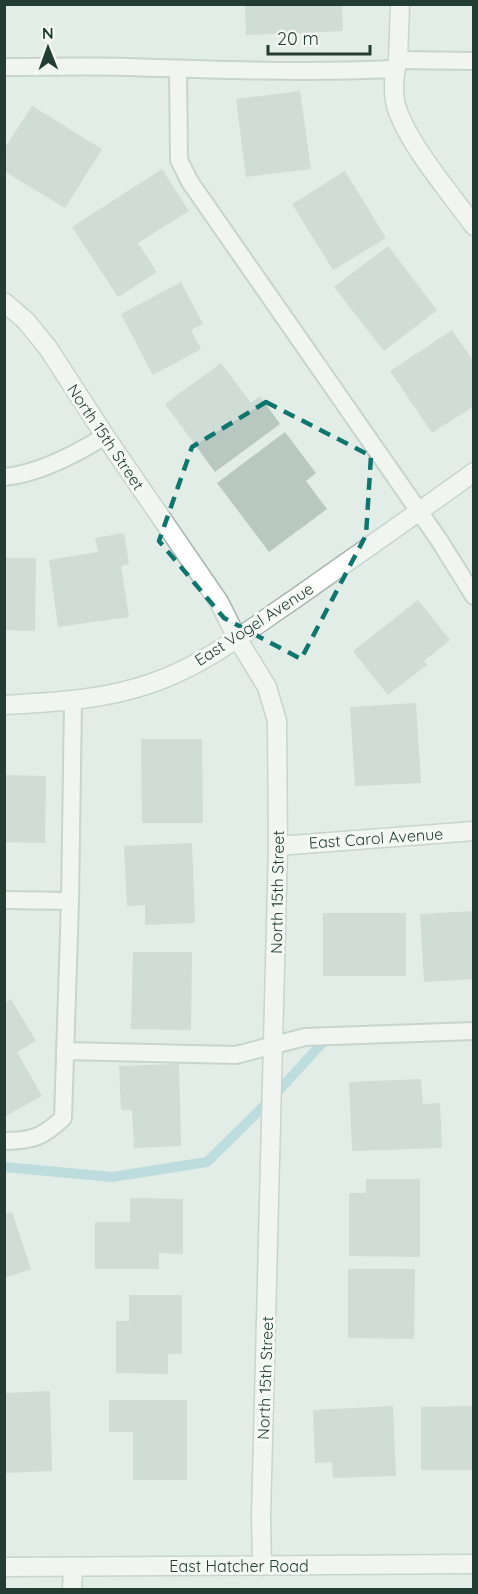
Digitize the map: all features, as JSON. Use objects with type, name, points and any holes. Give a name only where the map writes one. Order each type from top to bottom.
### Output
[{"type":"street","points":[[400,4],[395,101],[407,132],[474,226]]},
{"type":"street","name":"North 15th Street","points":[[4,302],[26,321],[48,348],[219,603],[267,687],[277,721],[278,846],[261,1517],[262,1566]]},
{"type":"street","name":"East Vogel Avenue","points":[[4,705],[73,701],[112,695],[153,683],[204,660],[474,472]]},
{"type":"street","name":"East Carol Avenue","points":[[278,846],[474,831]]},
{"type":"street","name":"East Hatcher Road","points":[[4,1567],[474,1564]]},
{"type":"street","points":[[72,1567],[72,1590]]},
{"type":"lane","points":[[4,67],[354,71],[396,64],[474,61]]},
{"type":"lane","points":[[178,69],[178,160],[186,175],[419,512],[474,596]]},
{"type":"lane","points":[[4,477],[16,476],[75,455],[105,436]]},
{"type":"lane","points":[[4,1141],[22,1141],[47,1133],[63,1118],[73,701]]},
{"type":"lane","points":[[4,900],[70,901]]},
{"type":"lane","points":[[65,1051],[236,1055],[305,1037],[474,1030]]},
{"type":"highlighted area","points":[[266,402],[371,456],[366,535],[301,659],[224,618],[159,541],[192,447]]},
{"type":"building","points":[[245,4],[342,4],[343,31],[246,35]]},
{"type":"building","points":[[300,91],[311,169],[246,177],[236,99]]},
{"type":"building","points":[[32,106],[102,149],[65,208],[4,171],[4,149]]},
{"type":"building","points":[[162,169],[189,211],[138,243],[157,272],[118,297],[72,227]]},
{"type":"building","points":[[345,171],[386,238],[333,270],[292,204]]},
{"type":"building","points":[[388,246],[437,310],[384,351],[334,287]]},
{"type":"building","points":[[181,282],[203,324],[191,330],[201,349],[153,375],[121,314]]},
{"type":"building","points":[[452,330],[474,362],[474,406],[432,433],[390,371]]},
{"type":"building","points":[[221,363],[251,403],[260,396],[280,424],[215,472],[165,404]]},
{"type":"building","points":[[285,432],[316,473],[306,481],[327,509],[269,552],[217,483]]},
{"type":"building","points":[[124,533],[129,564],[121,566],[129,617],[58,627],[49,560],[98,552],[95,538]]},
{"type":"building","points":[[4,558],[36,558],[35,631],[4,630]]},
{"type":"building","points":[[418,600],[450,640],[424,661],[427,665],[388,695],[353,651]]},
{"type":"building","points":[[416,703],[421,783],[355,786],[350,707]]},
{"type":"building","points":[[141,739],[202,739],[203,823],[142,823]]},
{"type":"building","points":[[4,775],[46,776],[45,843],[4,842]]},
{"type":"building","points":[[192,843],[195,923],[145,925],[145,905],[127,906],[124,846]]},
{"type":"building","points":[[474,911],[474,979],[424,982],[420,914]]},
{"type":"building","points":[[323,913],[406,913],[406,976],[323,976]]},
{"type":"building","points":[[133,952],[192,952],[191,1030],[131,1029]]},
{"type":"building","points":[[11,999],[36,1041],[17,1052],[42,1096],[4,1117],[4,1003]]},
{"type":"building","points":[[179,1064],[181,1146],[134,1148],[132,1110],[121,1110],[119,1066]]},
{"type":"building","points":[[421,1079],[423,1104],[440,1103],[442,1148],[352,1151],[349,1082]]},
{"type":"building","points":[[366,1179],[420,1179],[420,1257],[349,1256],[349,1193],[366,1193]]},
{"type":"building","points":[[130,1198],[183,1199],[183,1254],[159,1253],[159,1269],[95,1269],[95,1222],[130,1222]]},
{"type":"building","points":[[12,1212],[31,1269],[4,1278],[4,1214]]},
{"type":"building","points":[[348,1269],[415,1269],[414,1339],[348,1338]]},
{"type":"building","points":[[129,1295],[182,1295],[182,1354],[168,1354],[168,1374],[116,1373],[116,1321],[129,1321]]},
{"type":"building","points":[[50,1391],[52,1471],[5,1473],[5,1393]]},
{"type":"building","points":[[109,1400],[187,1400],[187,1480],[133,1480],[133,1432],[109,1432]]},
{"type":"building","points":[[393,1406],[396,1476],[333,1478],[332,1462],[315,1463],[313,1410]]},
{"type":"building","points":[[474,1406],[474,1470],[421,1470],[421,1407]]},
{"type":"waterway","points":[[4,1167],[112,1177],[207,1162],[272,1098],[324,1041]]}]
